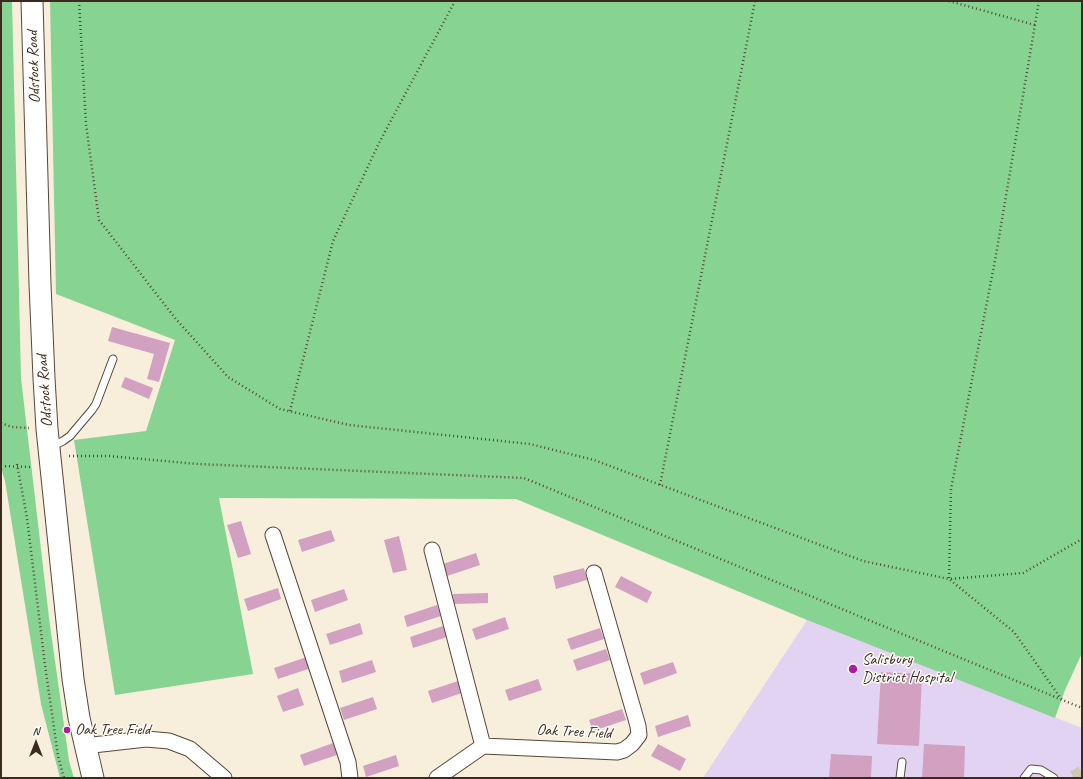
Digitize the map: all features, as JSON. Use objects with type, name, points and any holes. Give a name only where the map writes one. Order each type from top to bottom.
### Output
[{"type":"street","name":"Odstock Road","points":[[32,1],[40,284],[44,378],[49,445],[73,680],[84,746],[93,778]]},
{"type":"street","points":[[273,535],[348,762],[350,778]]},
{"type":"street","points":[[432,550],[483,746],[437,778]]},
{"type":"street","name":"Oak Tree Field","points":[[483,746],[616,752],[624,750],[632,744],[639,735],[638,726],[594,573]]},
{"type":"street","points":[[84,746],[146,738],[169,741],[190,749],[224,778]]},
{"type":"lane","points":[[49,445],[63,441],[70,436],[92,410],[96,404],[113,359]]},
{"type":"lane","points":[[900,778],[902,762]]},
{"type":"lane","points":[[1024,778],[1031,769],[1041,770],[1054,778]]},
{"type":"path","points":[[80,1],[86,124],[99,220],[175,318],[228,377],[280,409],[349,425],[530,444],[594,460],[863,561],[949,579],[1023,573],[1082,539]]},
{"type":"path","points":[[290,411],[333,241],[379,143],[455,1]]},
{"type":"path","points":[[660,485],[755,1]]},
{"type":"path","points":[[949,1],[1035,25]]},
{"type":"path","points":[[949,579],[951,489],[996,254],[1039,1]]},
{"type":"path","points":[[1,423],[49,445],[64,456],[109,456],[198,464],[524,478],[1082,708]]},
{"type":"path","points":[[1,466],[18,465],[31,468],[49,445]]},
{"type":"path","points":[[18,465],[27,518],[58,756],[64,778]]},
{"type":"path","points":[[949,579],[1014,632],[1062,700]]},
{"type":"shaded area","name":"Salisbury District Hospital","points":[[807,620],[1082,728],[1082,778],[703,778]]},
{"type":"green space","points":[[1,1],[12,1],[21,378],[49,618],[69,761],[74,778],[60,778],[41,704],[5,481],[1,468]]},
{"type":"green space","points":[[50,1],[1082,1],[1082,653],[1065,690],[1055,718],[807,620],[516,499],[219,498],[253,674],[115,695],[74,440],[146,431],[175,340],[56,294]]},
{"type":"building","points":[[112,327],[170,343],[159,382],[147,379],[154,354],[108,341]]},
{"type":"building","points":[[125,377],[153,388],[149,399],[121,387]]},
{"type":"building","points":[[241,521],[251,554],[238,558],[227,525]]},
{"type":"building","points":[[331,530],[335,541],[302,552],[298,540]]},
{"type":"building","points":[[399,536],[407,570],[393,573],[384,540]]},
{"type":"building","points":[[476,553],[480,565],[447,576],[443,564]]},
{"type":"building","points":[[584,568],[587,580],[556,589],[553,576]]},
{"type":"building","points":[[621,576],[652,592],[647,603],[615,587]]},
{"type":"building","points":[[278,588],[281,599],[248,611],[244,599]]},
{"type":"building","points":[[344,589],[348,600],[315,612],[311,600]]},
{"type":"building","points":[[488,593],[488,603],[454,604],[453,594]]},
{"type":"building","points":[[437,605],[441,616],[407,627],[404,616]]},
{"type":"building","points":[[505,617],[509,629],[476,640],[472,629]]},
{"type":"building","points":[[360,623],[363,634],[330,645],[326,634]]},
{"type":"building","points":[[443,626],[447,637],[413,648],[410,637]]},
{"type":"building","points":[[600,628],[604,639],[571,650],[567,639]]},
{"type":"building","points":[[606,649],[610,660],[577,671],[573,660]]},
{"type":"building","points":[[307,657],[311,668],[278,679],[274,668]]},
{"type":"building","points":[[372,660],[376,672],[342,683],[339,671]]},
{"type":"building","points":[[673,662],[677,673],[644,685],[640,673]]},
{"type":"building","points":[[881,672],[922,674],[919,746],[877,744]]},
{"type":"building","points":[[538,679],[542,690],[509,701],[505,690]]},
{"type":"building","points":[[461,680],[465,692],[432,703],[428,691]]},
{"type":"building","points":[[298,688],[304,705],[283,712],[277,696]]},
{"type":"building","points":[[373,697],[377,709],[344,720],[340,708]]},
{"type":"building","points":[[622,709],[626,720],[593,731],[589,720]]},
{"type":"building","points":[[688,715],[691,726],[658,737],[655,726]]},
{"type":"building","points":[[333,743],[337,755],[304,766],[300,755]]},
{"type":"building","points":[[658,744],[686,759],[680,771],[651,756]]},
{"type":"building","points":[[924,744],[965,746],[964,778],[922,778]]},
{"type":"building","points":[[831,754],[872,756],[871,778],[829,778]]},
{"type":"building","points":[[396,755],[399,766],[366,777],[363,766]]},
{"type":"tunnel","points":[[1074,778],[1082,773]]},
{"type":"place","name":"Salisbury District Hospital","points":[[853,669]]},
{"type":"place","name":"Oak Tree Field","points":[[67,730]]}]
